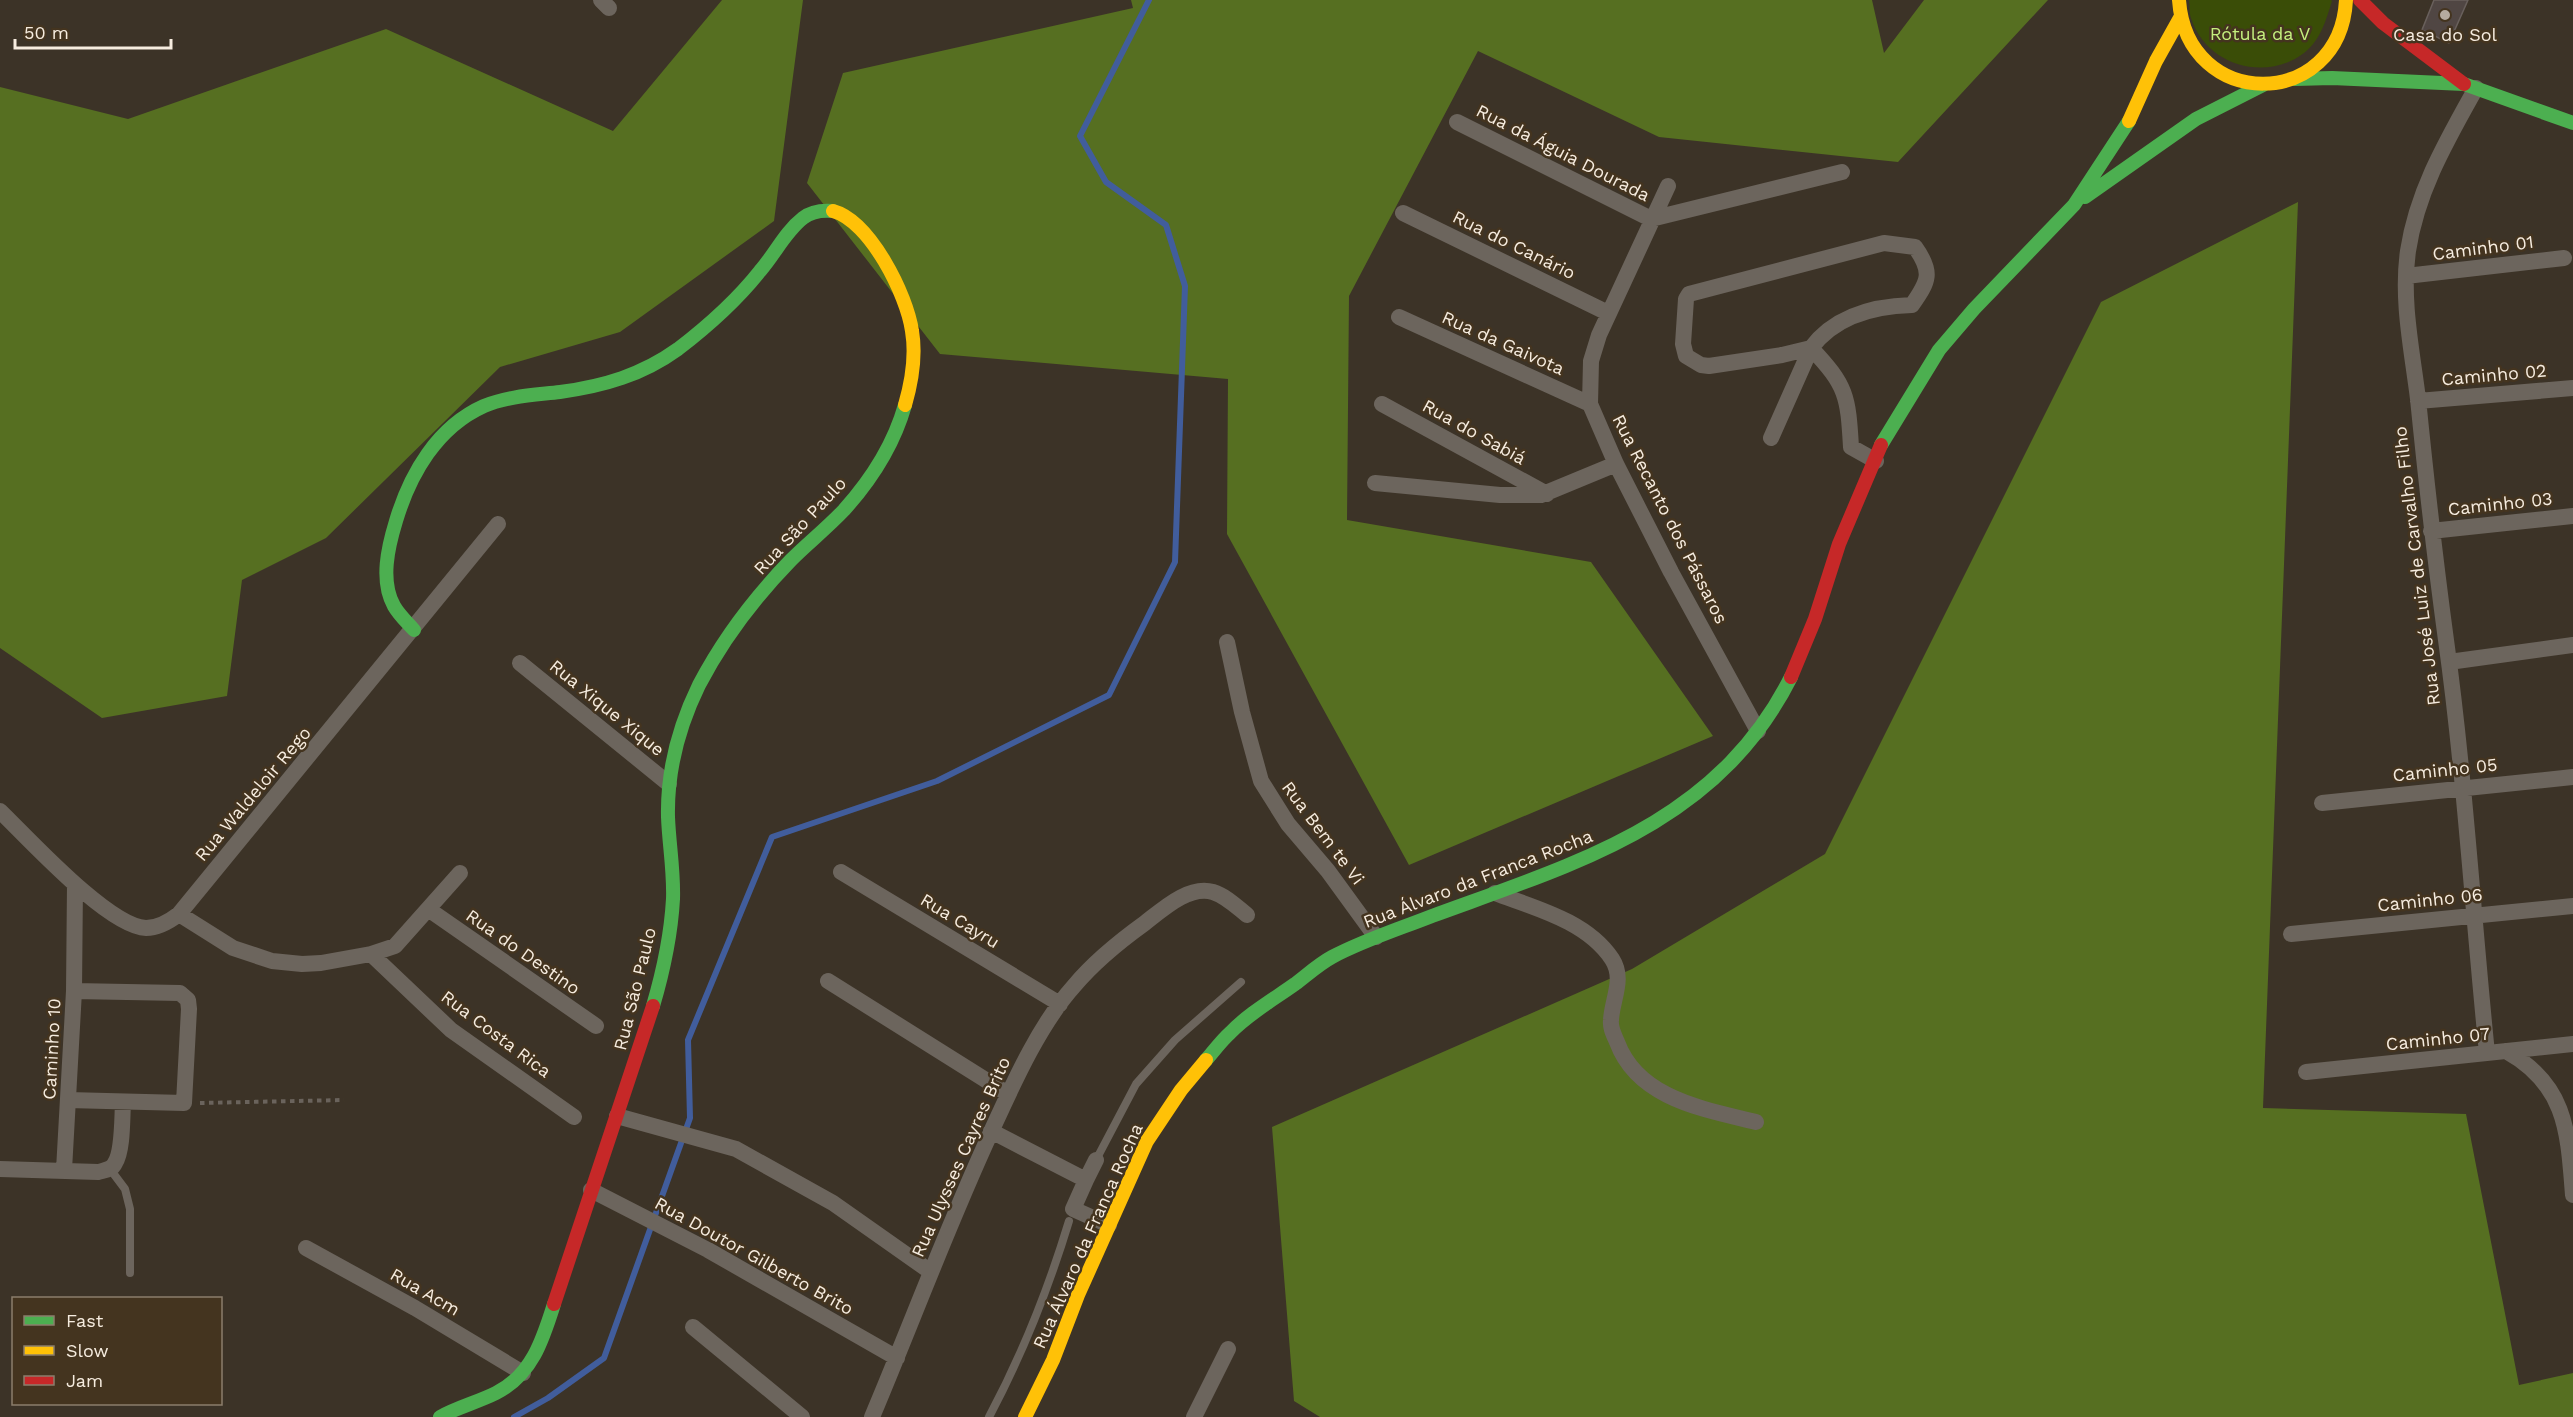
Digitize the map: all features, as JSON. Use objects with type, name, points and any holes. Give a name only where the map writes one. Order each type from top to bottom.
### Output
[{"type":"main road","points":[[2295,79],[2314,67],[2331,51],[2341,30],[2346,0]]},
{"type":"main road","points":[[2360,0],[2383,23],[2470,86],[2573,123]]},
{"type":"main road","points":[[2178,1],[2180,18],[2190,45],[2209,67],[2235,80],[2263,85],[2295,79],[2332,78],[2470,86]]},
{"type":"main road","name":"Rua Álvaro da Franca Rocha","points":[[1025,1417],[1053,1360],[1147,1141],[1181,1090],[1231,1031],[1330,958],[1376,937],[1588,858],[1653,824],[1698,794],[1729,766],[1758,731],[1781,697],[1798,663],[1815,620],[1839,544],[1885,437],[1939,351],[1974,309],[2074,205],[2132,116],[2156,61],[2180,18]]},
{"type":"main road","name":"Rua Álvaro da Franca Rocha","points":[[2074,205],[2196,119],[2263,85]]},
{"type":"main road","name":"Rua São Paulo","points":[[414,630],[392,604],[388,588],[388,565],[404,495],[415,471],[447,430],[463,416],[500,400],[587,388],[619,380],[648,368],[713,319],[760,272],[805,217],[819,210],[836,212],[852,221],[874,248],[890,274],[912,328],[912,362],[907,401],[898,428],[867,478],[844,509],[790,561],[746,613],[708,670],[681,727],[669,784],[668,822],[674,886],[666,951],[651,1008],[617,1116],[547,1325],[523,1373],[501,1392],[473,1400],[440,1417]]},
{"type":"street","name":"Rua José Luiz de Carvalho Filho","points":[[2470,86],[2422,195],[2412,233],[2406,276],[2407,317],[2431,531],[2449,662],[2487,1053]]},
{"type":"street","name":"Rua da Águia Dourada","points":[[1457,122],[1651,219]]},
{"type":"street","points":[[1651,219],[1842,172]]},
{"type":"street","name":"Rua Recanto dos Pássaros","points":[[1668,186],[1608,313],[1591,361],[1590,404],[1616,464],[1671,572],[1758,731]]},
{"type":"street","name":"Rua do Canário","points":[[1403,213],[1608,313]]},
{"type":"street","points":[[1771,438],[1811,348],[1829,329],[1850,317],[1881,308],[1912,305],[1926,285],[1927,272],[1925,261],[1915,247],[1884,243],[1689,294],[1686,299],[1683,344],[1686,356],[1701,365],[1782,355],[1811,348]]},
{"type":"street","name":"Caminho 01","points":[[2406,276],[2564,258]]},
{"type":"street","name":"Rua da Gaivota","points":[[1399,317],[1590,404]]},
{"type":"street","points":[[1811,348],[1836,374],[1849,404],[1851,447],[1876,461]]},
{"type":"street","name":"Caminho 02","points":[[2418,401],[2573,388]]},
{"type":"street","name":"Rua do Sabiá","points":[[1382,404],[1547,494]]},
{"type":"street","points":[[1375,483],[1527,496],[1547,494],[1616,464]]},
{"type":"street","name":"Caminho 03","points":[[2431,531],[2573,516]]},
{"type":"street","name":"Rua Waldeloir Rego","points":[[2,818],[75,884],[117,918],[132,925],[147,928],[169,922],[179,914],[414,630],[498,524]]},
{"type":"street","name":"Rua Bem te Vi","points":[[1227,642],[1242,712],[1261,781],[1288,824],[1328,871],[1376,937]]},
{"type":"street","points":[[2449,662],[2573,645]]},
{"type":"street","name":"Rua Xique Xique","points":[[520,663],[669,784]]},
{"type":"street","name":"Caminho 05","points":[[2322,802],[2573,777]]},
{"type":"street","name":"Rua Cayru","points":[[841,872],[1060,1004]]},
{"type":"street","points":[[179,914],[234,948],[272,961],[321,963],[371,954],[395,946],[460,873]]},
{"type":"street","name":"Caminho 10","points":[[64,1170],[74,991],[75,884]]},
{"type":"street","name":"Rua Ulysses Cayres Brito","points":[[872,1417],[931,1272],[1008,1094],[1060,1004],[1102,957],[1157,913],[1186,895],[1198,891],[1213,892],[1229,900],[1247,915]]},
{"type":"street","points":[[1495,893],[1563,919],[1597,942],[1612,960],[1619,976],[1611,1024],[1622,1056],[1638,1076],[1658,1090],[1680,1101],[1756,1122]]},
{"type":"street","name":"Caminho 06","points":[[2291,934],[2573,906]]},
{"type":"street","name":"Rua do Destino","points":[[428,909],[596,1026]]},
{"type":"street","name":"Rua Costa Rica","points":[[371,954],[452,1030],[574,1117]]},
{"type":"street","points":[[828,981],[1008,1094]]},
{"type":"street","points":[[68,1100],[184,1103],[189,1004],[186,996],[180,993],[74,991]]},
{"type":"street","name":"Caminho 07","points":[[2307,1072],[2573,1044]]},
{"type":"street","points":[[2506,1051],[2526,1062],[2552,1091],[2567,1135],[2572,1166],[2573,1195]]},
{"type":"street","points":[[0,1168],[98,1172],[110,1169],[116,1163],[119,1153],[123,1103]]},
{"type":"street","points":[[617,1116],[736,1149],[772,1167],[832,1203],[931,1272]]},
{"type":"street","points":[[992,1131],[1086,1180]]},
{"type":"street","points":[[1096,1160],[1071,1215],[1109,1225]]},
{"type":"street","name":"Rua Doutor Gilberto Brito","points":[[591,1190],[708,1250],[897,1358]]},
{"type":"street","name":"Rua Acm","points":[[306,1248],[415,1308],[523,1373]]},
{"type":"street","points":[[693,1326],[802,1417]]},
{"type":"street","points":[[1194,1417],[1228,1349]]},
{"type":"lane","points":[[1096,1160],[1136,1084],[1175,1040],[1241,982]]},
{"type":"lane","points":[[110,1169],[125,1189],[130,1209],[130,1273]]},
{"type":"lane","points":[[989,1417],[1005,1387],[1060,1251],[1071,1215]]},
{"type":"path","points":[[184,1103],[344,1100]]},
{"type":"green space","points":[[722,0],[803,0],[774,221],[620,332],[500,367],[326,538],[242,580],[227,696],[102,718],[0,648],[0,87],[128,119],[386,29],[613,131]]},
{"type":"green space","points":[[1131,0],[1872,0],[1884,53],[1924,0],[2048,0],[1898,162],[1659,137],[1478,51],[1349,296],[1347,520],[1591,562],[1713,736],[1409,865],[1227,534],[1228,379],[940,354],[807,183],[843,73],[1133,8]]},
{"type":"green space","name":"Rótula da V","points":[[2189,0],[2332,1],[2319,36],[2310,48],[2289,62],[2272,67],[2256,67],[2223,58],[2210,48],[2199,34],[2191,18]]},
{"type":"green space","points":[[2298,202],[2263,1108],[2466,1114],[2519,1385],[2573,1373],[2573,1417],[1320,1417],[1294,1401],[1272,1127],[1632,969],[1825,854],[2101,302]]},
{"type":"building","name":"Casa do Sol","points":[[2434,0],[2468,0],[2449,43],[2422,30]]},
{"type":"waterway","points":[[514,1417],[548,1398],[604,1358],[690,1118],[688,1040],[772,837],[937,781],[1109,695],[1175,562],[1185,286],[1166,225],[1106,182],[1080,136],[1149,0]]},
{"type":"traffic: fast","points":[[2295,79],[2332,78],[2464,84],[2573,123]]},
{"type":"traffic: fast","points":[[2085,197],[2196,119],[2263,85]]},
{"type":"traffic: fast","points":[[1881,445],[1939,350],[1974,309],[2074,205],[2129,121]]},
{"type":"traffic: fast","points":[[414,630],[398,612],[390,596],[386,575],[388,553],[396,521],[409,486],[439,439],[452,426],[484,406],[522,396],[607,383],[651,366],[678,349],[732,302],[803,218],[817,212],[833,211]]},
{"type":"traffic: fast","points":[[653,1006],[666,953],[673,899],[668,817],[672,766],[680,733],[692,701],[718,651],[752,604],[791,560],[844,510],[863,486],[895,434],[905,405]]},
{"type":"traffic: fast","points":[[1206,1060],[1245,1019],[1332,957],[1356,945],[1589,856],[1638,832],[1683,803],[1724,769],[1760,727],[1791,677]]},
{"type":"traffic: fast","points":[[440,1417],[496,1393],[519,1376],[540,1343],[554,1304]]},
{"type":"traffic: slow","points":[[2179,0],[2188,37],[2208,63],[2234,78],[2263,84],[2293,78],[2318,63],[2337,36],[2346,0]]},
{"type":"traffic: slow","points":[[2129,121],[2156,61],[2180,18]]},
{"type":"traffic: slow","points":[[833,211],[847,218],[873,244],[885,261],[903,298],[909,316],[914,349],[905,405]]},
{"type":"traffic: slow","points":[[1025,1417],[1053,1360],[1078,1295],[1147,1141],[1181,1090],[1206,1060]]},
{"type":"traffic: jam","points":[[2360,0],[2383,23],[2464,84]]},
{"type":"traffic: jam","points":[[1791,677],[1815,619],[1839,544],[1881,445]]},
{"type":"traffic: jam","points":[[554,1304],[653,1006]]},
{"type":"place","name":"Casa do Sol","points":[[2445,15]]}]
